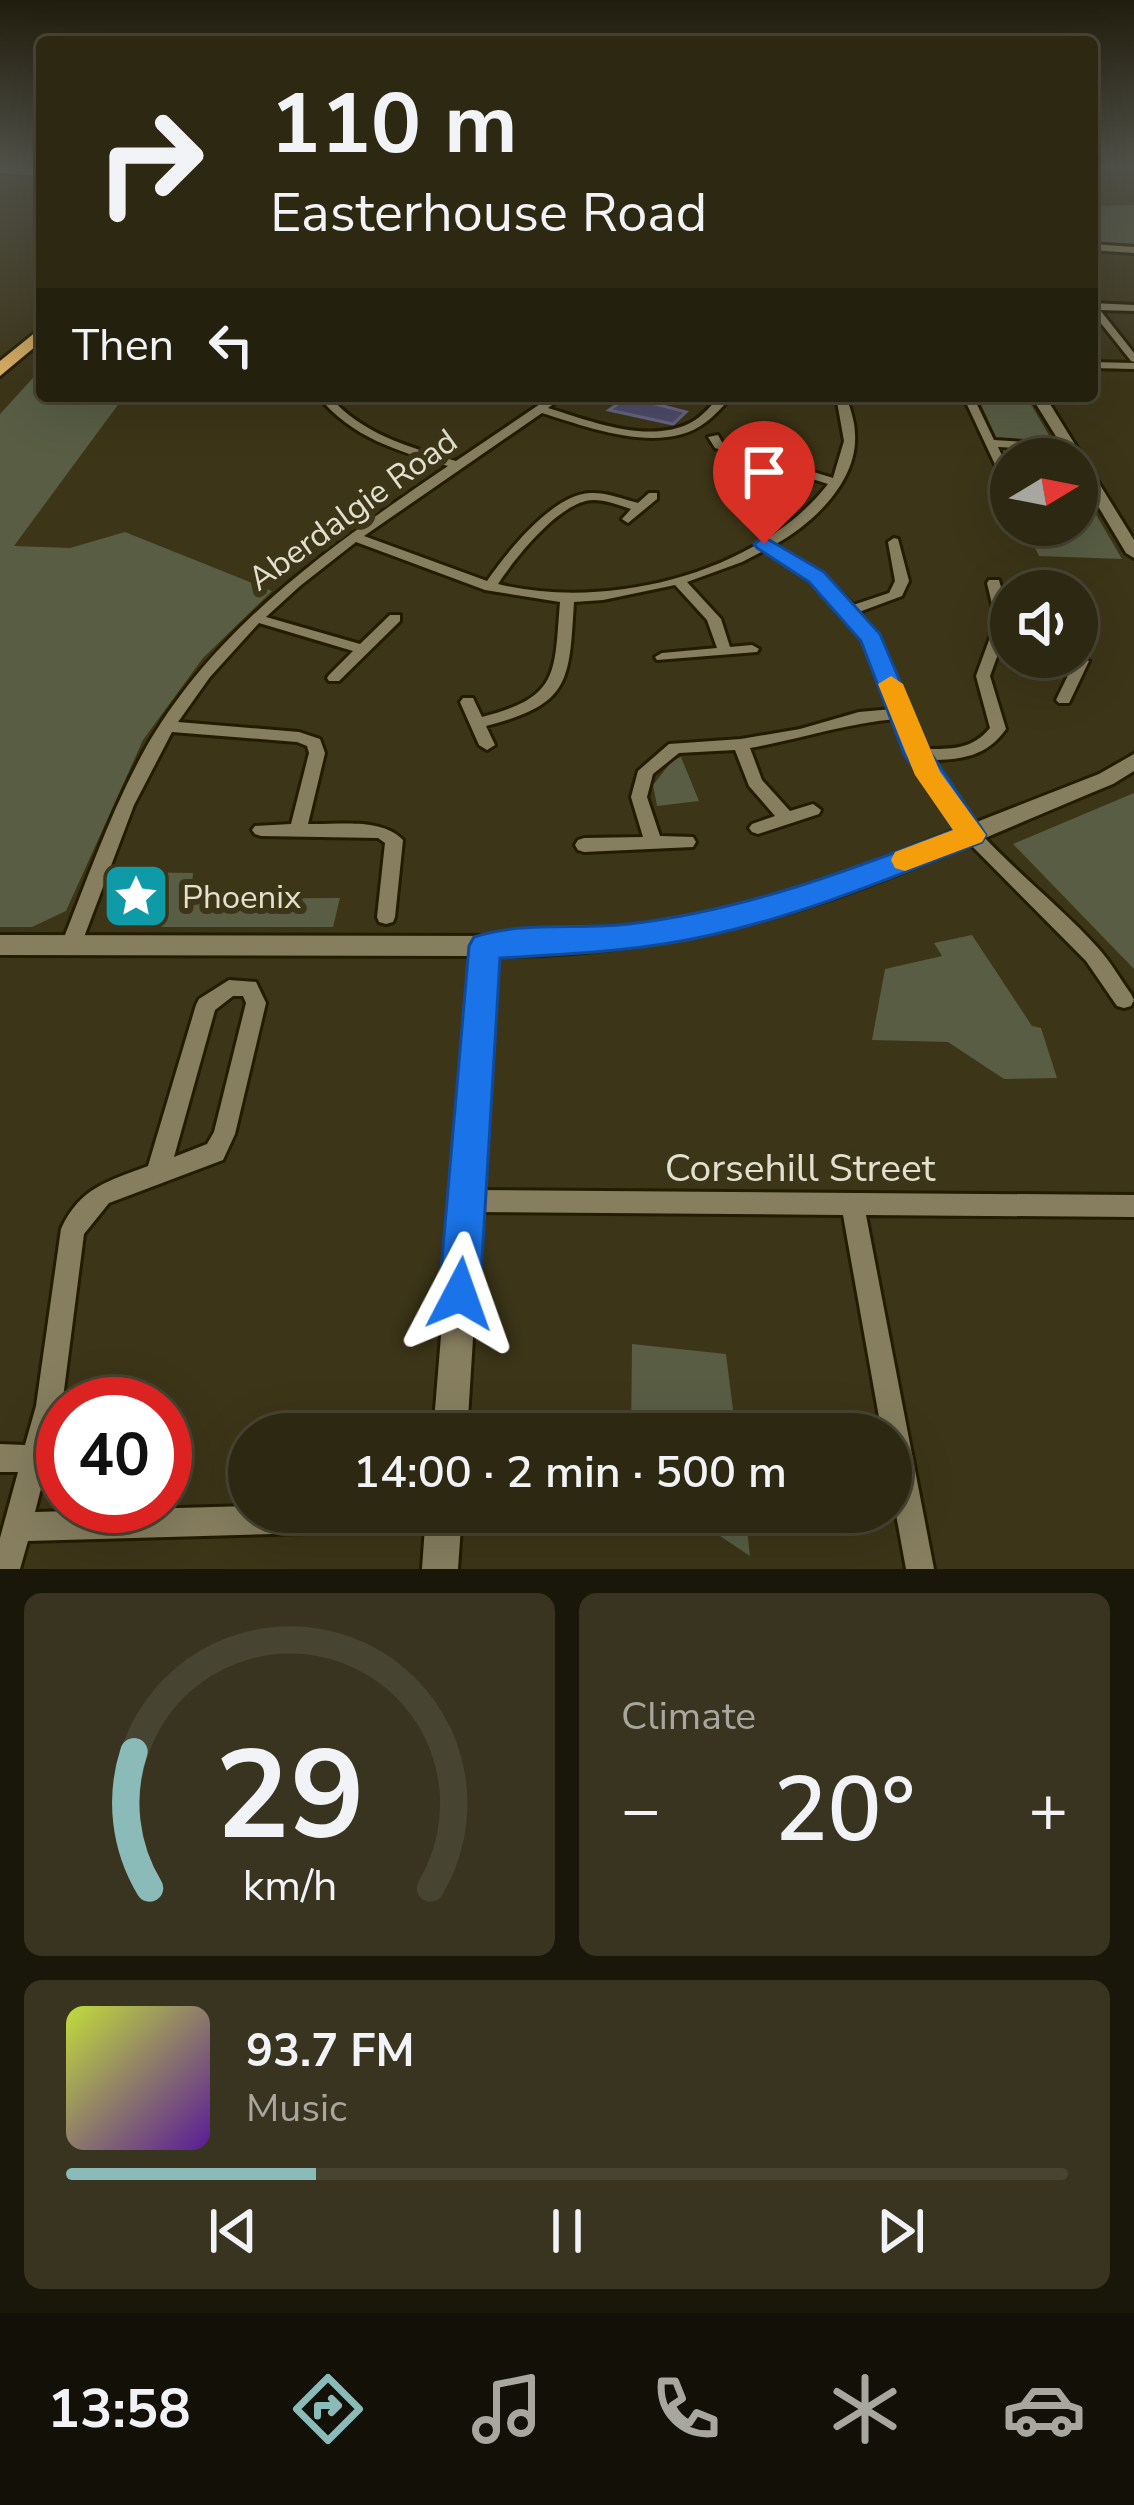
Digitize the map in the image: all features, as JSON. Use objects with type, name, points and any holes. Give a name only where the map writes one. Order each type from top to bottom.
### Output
[{"type":"highway","points":[[3,340],[36,313]]},
{"type":"highway","points":[[0,375],[36,337]]},
{"type":"street","points":[[1098,247],[1134,250]]},
{"type":"street","points":[[1098,307],[1134,308]]},
{"type":"street","points":[[1098,314],[1134,362]]},
{"type":"street","points":[[1098,364],[1134,362]]},
{"type":"street","points":[[328,402],[370,435],[459,466]]},
{"type":"street","name":"Aberdalgie Road","points":[[70,945],[135,786],[168,725],[205,674],[256,618],[357,538],[550,402]]},
{"type":"street","points":[[540,409],[627,432],[654,433],[700,423],[722,402]]},
{"type":"street","points":[[357,538],[490,586],[567,598],[680,583],[764,544],[821,502],[836,484],[850,440],[842,402]]},
{"type":"street","points":[[971,402],[990,443]]},
{"type":"street","points":[[1042,402],[1064,438]]},
{"type":"street","points":[[714,437],[719,446],[836,484]]},
{"type":"street","points":[[1098,494],[1134,553]]},
{"type":"street","points":[[628,519],[653,496]]},
{"type":"street","points":[[490,586],[505,560],[577,499],[602,497],[640,508]]},
{"type":"street","points":[[850,610],[895,596],[902,581],[893,542]]},
{"type":"street","points":[[764,544],[817,577],[850,610],[872,639],[917,754],[972,835],[1093,955],[1124,1000]]},
{"type":"street","points":[[680,583],[714,619],[725,652]]},
{"type":"street","points":[[477,723],[514,715],[550,697],[560,681],[567,598]]},
{"type":"street","points":[[256,618],[364,650]]},
{"type":"street","points":[[334,678],[395,618]]},
{"type":"street","points":[[662,657],[752,650]]},
{"type":"street","points":[[917,754],[964,754],[988,746],[998,729],[983,676],[990,664]]},
{"type":"street","points":[[1064,700],[1074,678]]},
{"type":"street","points":[[468,702],[487,745]]},
{"type":"street","points":[[654,843],[639,797],[646,771],[675,748],[741,744],[801,734],[859,717],[902,713]]},
{"type":"street","points":[[168,725],[298,737],[314,743],[317,753],[298,830]]},
{"type":"street","points":[[741,744],[755,782],[787,819]]},
{"type":"street","points":[[0,945],[485,946],[628,937],[710,923],[824,892],[1106,779],[1134,760]]},
{"type":"street","points":[[758,828],[813,810]]},
{"type":"street","points":[[261,830],[381,832],[394,840],[386,917]]},
{"type":"street","points":[[584,845],[686,842]]},
{"type":"street","points":[[451,1413],[485,946]]},
{"type":"street","points":[[50,1377],[73,1228],[101,1195],[205,1157],[220,1143],[256,1003],[249,988],[229,988],[206,1004],[158,1172]]},
{"type":"street","name":"Corsehill Street","points":[[466,1201],[1134,1206]]},
{"type":"street","points":[[852,1203],[920,1569]]},
{"type":"street","points":[[0,1458],[36,1459]]},
{"type":"street","points":[[6,1569],[36,1467]]},
{"type":"street","points":[[20,1527],[228,1521]]},
{"type":"street","points":[[440,1569],[443,1533]]},
{"type":"green space","points":[[1098,239],[1134,239],[1134,244],[1098,242]]},
{"type":"green space","points":[[36,375],[36,402],[120,402],[14,546],[70,548],[125,532],[272,591],[203,658],[143,740],[66,911],[32,927],[0,927],[0,414]]},
{"type":"green space","points":[[980,402],[1030,402],[1051,438],[997,438]]},
{"type":"green space","points":[[1098,518],[1122,559],[1039,556],[1034,546],[1098,546]]},
{"type":"green space","points":[[681,757],[699,801],[657,806],[653,785]]},
{"type":"green space","points":[[1134,793],[1134,969],[1013,844]]},
{"type":"green space","points":[[117,872],[193,873],[191,899],[340,898],[333,927],[113,927],[103,915]]},
{"type":"green space","points":[[972,935],[1032,1026],[1041,1028],[1057,1078],[1004,1079],[948,1042],[872,1040],[885,969],[942,956],[934,943]]},
{"type":"green space","points":[[632,1344],[726,1354],[733,1413],[631,1413]]},
{"type":"green space","points":[[716,1533],[747,1533],[750,1556]]},
{"type":"building","points":[[620,402],[650,402],[686,412],[673,424],[609,410]]},
{"type":"slow traffic","points":[[891,684],[928,775],[972,835],[905,860]]},
{"type":"place","name":"Phoenix","points":[[136,896]]},
{"type":"route","points":[[460,1294],[485,946],[628,937],[710,923],[824,892],[972,835],[917,754],[872,639],[817,577],[764,544]]}]
